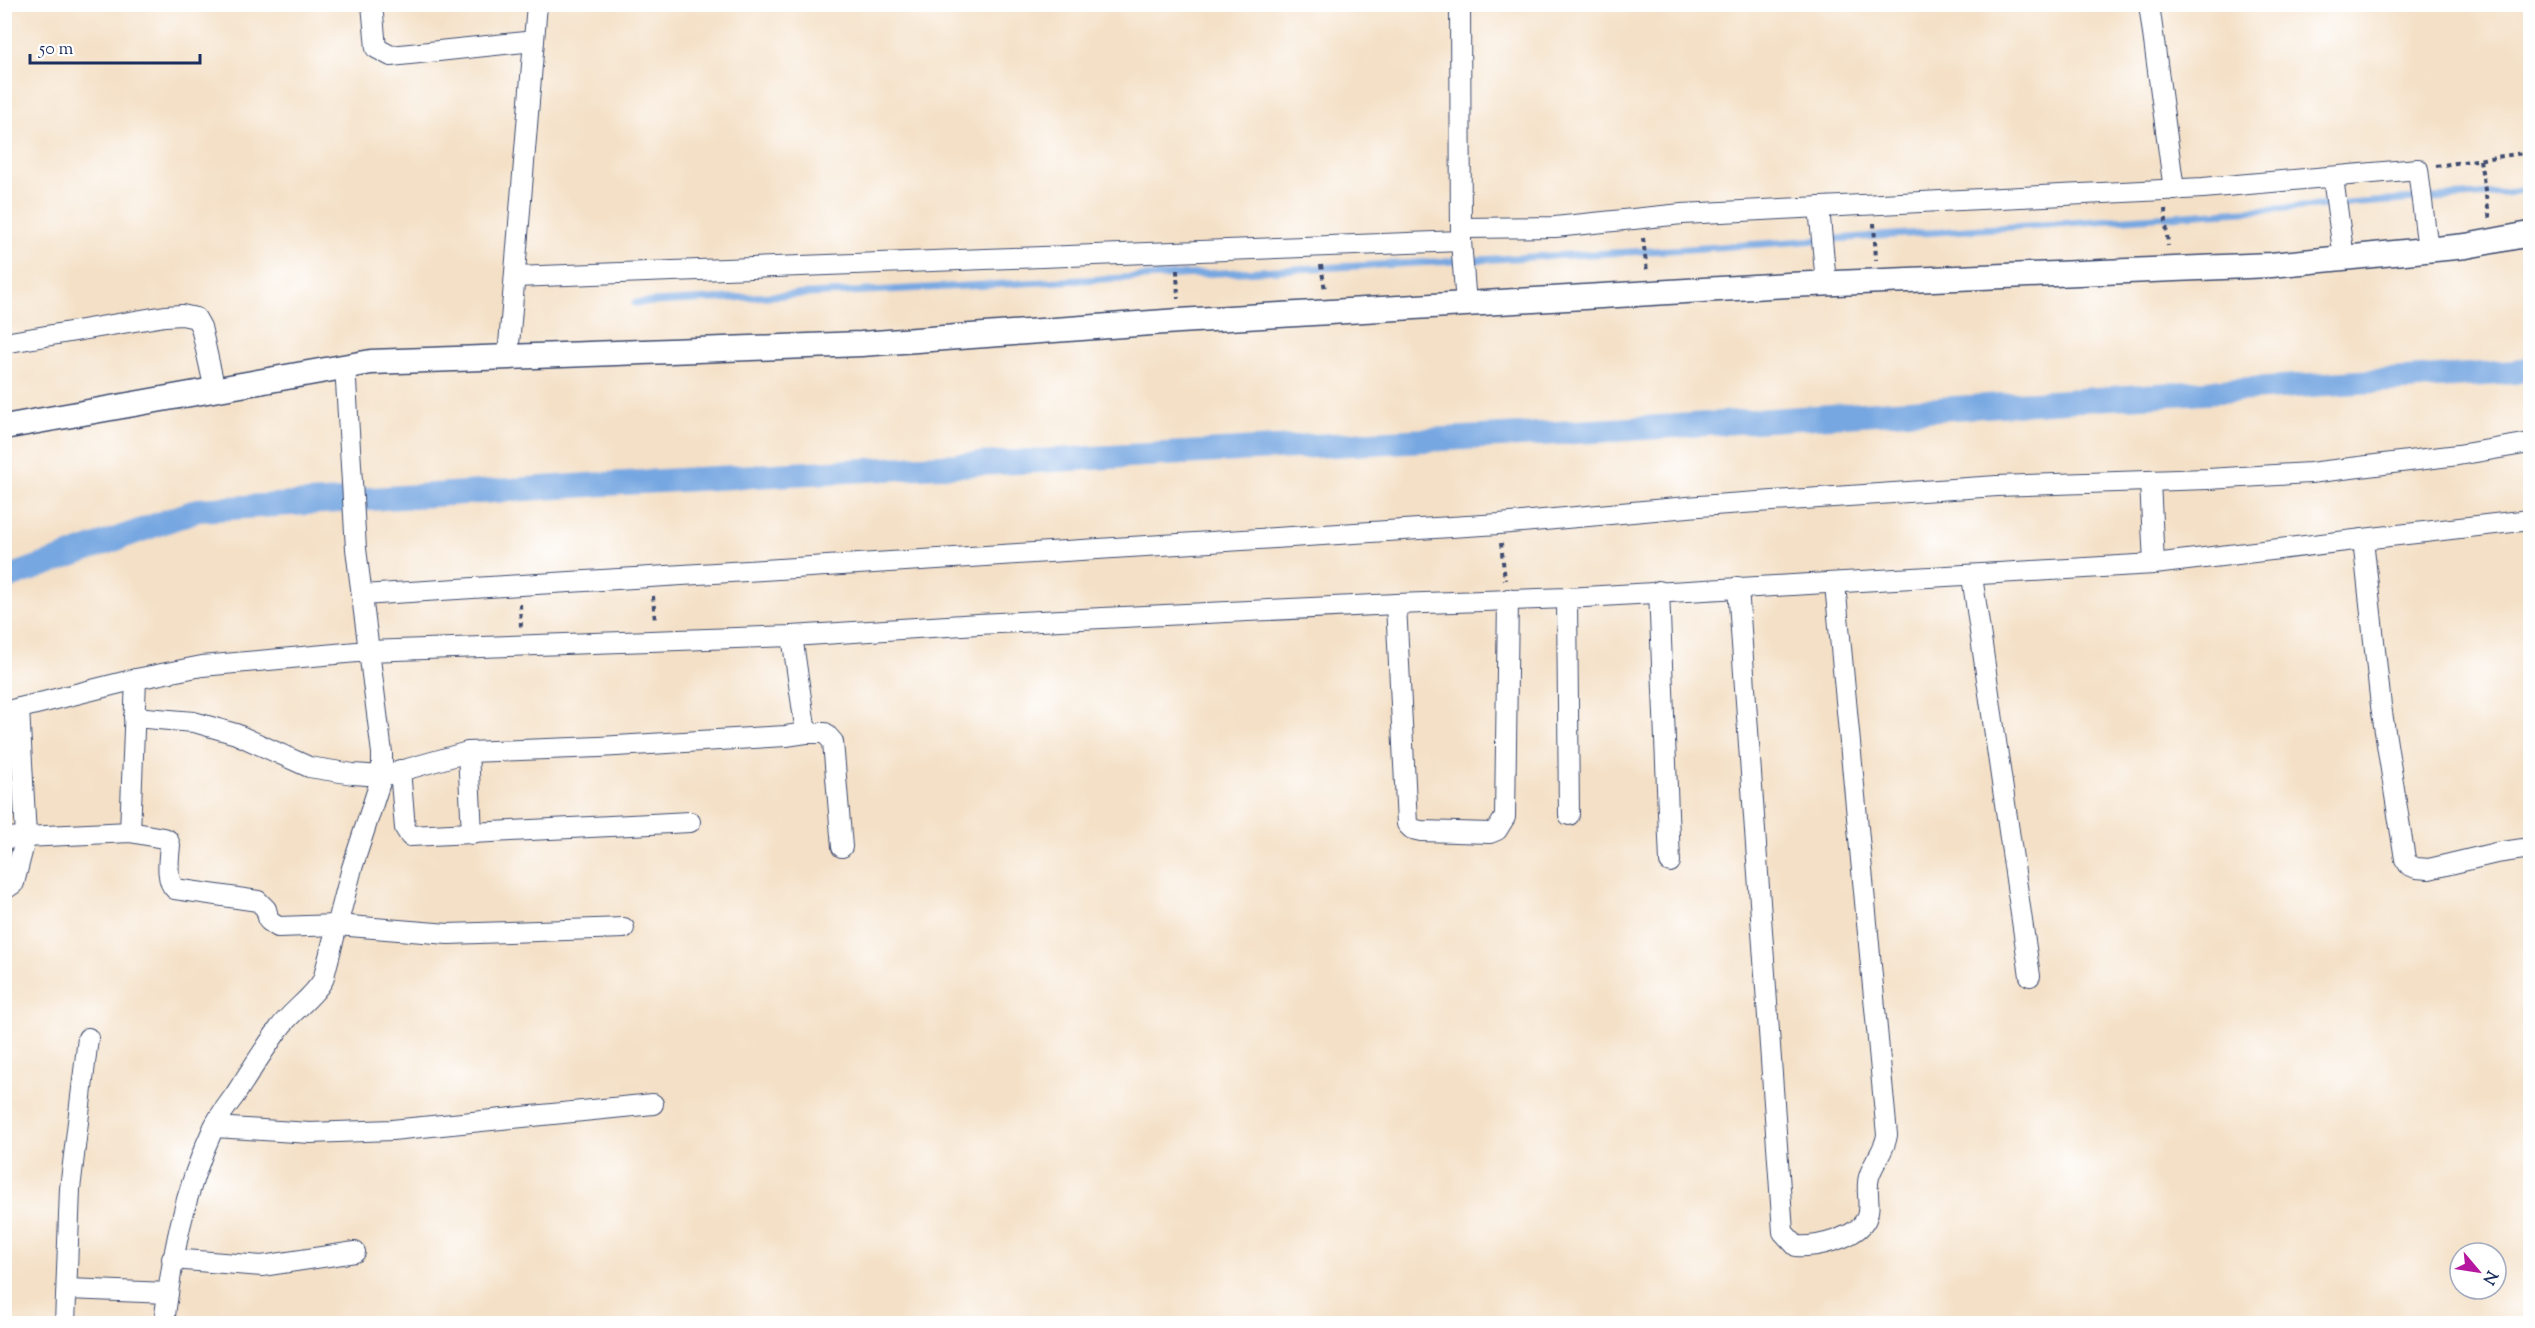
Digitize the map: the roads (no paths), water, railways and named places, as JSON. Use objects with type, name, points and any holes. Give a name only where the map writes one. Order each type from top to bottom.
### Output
[{"type":"street","points":[[372,4],[376,48],[391,56],[534,40]]},
{"type":"street","points":[[508,357],[537,4]]},
{"type":"street","points":[[1460,4],[1461,234],[1466,304]]},
{"type":"street","points":[[2149,4],[2169,196]]},
{"type":"street","points":[[515,277],[1461,234],[1683,214],[1820,214],[2169,196],[2418,169],[2428,250]]},
{"type":"street","points":[[2333,178],[2344,258]]},
{"type":"street","points":[[1820,214],[1826,284]]},
{"type":"street","points":[[4,427],[345,365],[407,360],[861,344],[1179,321],[1466,304],[1826,284],[2271,265],[2428,250],[2530,234]]},
{"type":"street","points":[[4,342],[148,318],[188,316],[196,318],[201,327],[215,390]]},
{"type":"street","points":[[345,365],[356,549],[368,651],[382,753],[391,773],[407,832],[416,836],[690,822]]},
{"type":"street","points":[[362,595],[1498,524],[1997,486],[2310,473],[2458,455],[2530,443]]},
{"type":"street","points":[[2150,481],[2154,564]]},
{"type":"street","points":[[4,890],[14,884],[26,836],[12,710],[136,679],[202,666],[368,651],[792,636],[978,624],[1396,604],[1507,593],[1567,598],[1659,591],[1972,576],[2154,564],[2530,520]]},
{"type":"street","points":[[2363,539],[2382,718],[2405,859],[2409,865],[2416,868],[2429,869],[2496,853],[2530,848]]},
{"type":"street","points":[[1972,576],[2030,975]]},
{"type":"street","points":[[1738,587],[1783,1232],[1796,1246],[1807,1248],[1838,1239],[1856,1230],[1866,1218],[1868,1178],[1885,1145],[1887,1135],[1835,584]]},
{"type":"street","points":[[1659,591],[1670,862]]},
{"type":"street","points":[[1396,604],[1407,824],[1412,829],[1421,831],[1490,833],[1497,830],[1504,817],[1507,593]]},
{"type":"street","points":[[1567,598],[1569,815]]},
{"type":"street","points":[[792,636],[806,733]]},
{"type":"street","points":[[130,832],[136,679]]},
{"type":"street","points":[[134,717],[194,722],[236,734],[309,767],[353,774],[391,773],[468,752],[599,747],[825,733],[833,742],[842,847]]},
{"type":"street","points":[[468,752],[472,834]]},
{"type":"street","points":[[164,1323],[172,1259],[184,1205],[197,1166],[214,1127],[283,1023],[319,987],[327,970],[352,868],[391,773]]},
{"type":"street","points":[[4,838],[130,832],[168,840],[170,878],[171,885],[175,889],[258,901],[266,909],[269,921],[278,927],[337,926],[448,934],[624,928]]},
{"type":"street","points":[[65,1323],[70,1189],[88,1038]]},
{"type":"street","points":[[214,1127],[310,1133],[392,1130],[653,1104]]},
{"type":"street","points":[[172,1259],[262,1266],[355,1252]]},
{"type":"street","points":[[68,1289],[168,1293]]},
{"type":"waterway","points":[[635,303],[1689,249],[2506,193],[2530,188]]},
{"type":"waterway","points":[[4,579],[198,510],[605,484],[1613,430],[2515,372],[2530,368]]}]
